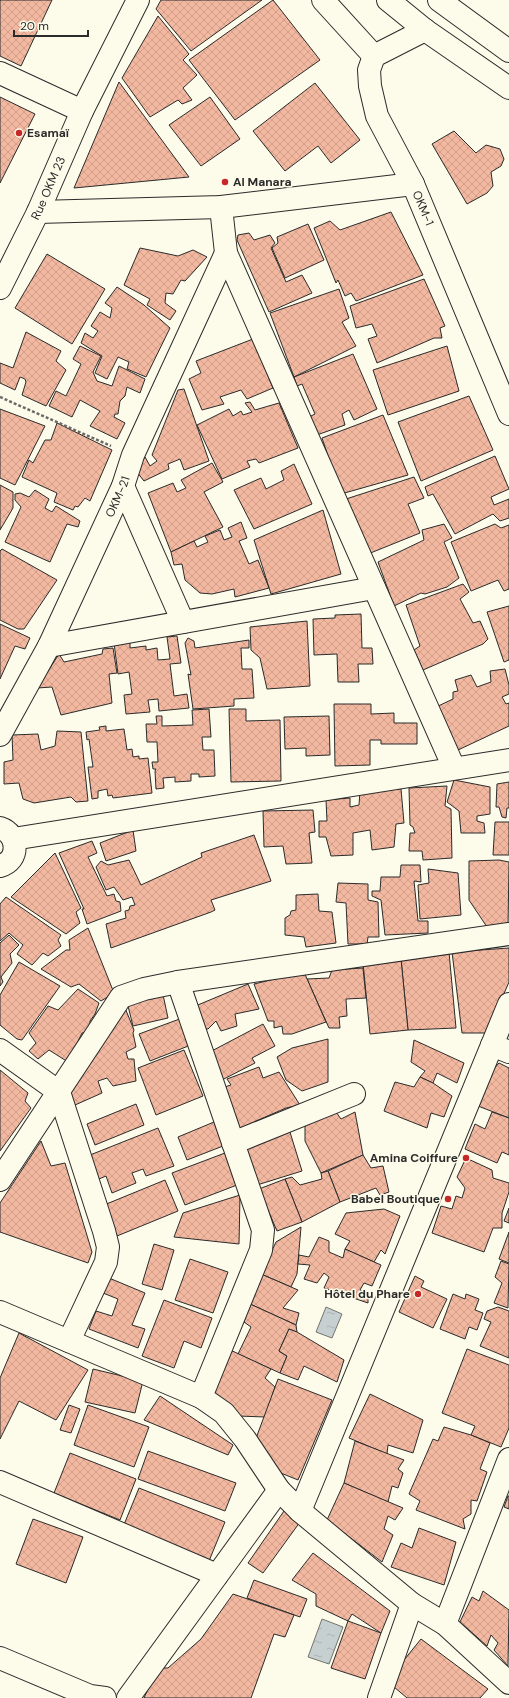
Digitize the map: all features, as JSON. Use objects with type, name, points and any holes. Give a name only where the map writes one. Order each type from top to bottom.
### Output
[{"type":"main road","name":"Rue OKM 23","points":[[0,288],[38,212],[82,111],[138,0]]},
{"type":"main road","points":[[322,0],[374,56],[425,30]]},
{"type":"main road","points":[[388,0],[425,30],[509,88]]},
{"type":"main road","points":[[439,0],[508,50]]},
{"type":"main road","name":"OKM-1","points":[[374,56],[369,70],[370,86],[377,116],[413,184],[509,414]]},
{"type":"main road","points":[[0,73],[82,111]]},
{"type":"main road","points":[[38,212],[221,207],[413,184]]},
{"type":"main road","points":[[221,207],[226,253],[454,768]]},
{"type":"main road","name":"OKM-21","points":[[0,735],[49,646],[123,486],[133,455],[226,253]]},
{"type":"main road","points":[[123,486],[183,622]]},
{"type":"main road","points":[[49,646],[374,588]]},
{"type":"main road","points":[[0,866],[9,862],[13,857],[15,845],[6,833],[509,760]]},
{"type":"main road","points":[[0,1180],[121,997],[144,989],[178,982],[509,934]]},
{"type":"main road","points":[[178,982],[263,1230],[262,1250],[201,1397]]},
{"type":"main road","points":[[300,1512],[501,1048],[509,1004]]},
{"type":"main road","points":[[0,1050],[59,1092],[108,1247],[106,1262],[69,1341]]},
{"type":"main road","points":[[233,1142],[354,1094]]},
{"type":"main road","points":[[0,1312],[201,1397],[224,1413],[245,1439],[279,1490],[300,1512],[412,1604],[445,1624],[509,1683]]},
{"type":"main road","points":[[445,1624],[509,1459]]},
{"type":"main road","points":[[0,1482],[217,1575]]},
{"type":"main road","points":[[128,1698],[279,1490]]},
{"type":"main road","points":[[379,1698],[412,1604]]},
{"type":"main road","points":[[0,1658],[94,1697]]},
{"type":"path","points":[[0,397],[133,455]]},
{"type":"water","points":[[326,1307],[342,1314],[332,1338],[316,1332]]},
{"type":"water","points":[[322,1619],[343,1627],[329,1664],[308,1657]]},
{"type":"building","points":[[0,0],[52,0],[21,66],[0,56]]},
{"type":"building","points":[[161,0],[262,0],[191,51],[156,9]]},
{"type":"building","points":[[273,0],[320,60],[235,120],[189,60]]},
{"type":"building","points":[[158,16],[189,54],[183,60],[197,75],[183,88],[192,100],[182,104],[178,100],[150,117],[122,78]]},
{"type":"building","points":[[119,82],[189,177],[74,188]]},
{"type":"building","points":[[315,83],[360,140],[331,163],[318,146],[285,171],[253,131]]},
{"type":"building","points":[[0,97],[35,114],[0,183]]},
{"type":"building","points":[[210,97],[240,139],[201,166],[169,125]]},
{"type":"building","points":[[454,131],[476,153],[486,145],[500,149],[504,159],[501,166],[491,172],[493,186],[487,193],[467,204],[432,144]]},
{"type":"building","points":[[391,212],[423,275],[356,301],[351,293],[345,296],[338,280],[336,283],[314,228],[330,221],[340,230]]},
{"type":"building","points":[[308,224],[324,260],[285,278],[272,248],[278,243],[277,237]]},
{"type":"building","points":[[249,233],[254,240],[270,235],[275,243],[271,248],[286,282],[302,275],[312,293],[269,312],[237,240],[238,235]]},
{"type":"building","points":[[140,248],[178,256],[193,250],[207,257],[185,281],[181,280],[173,294],[166,293],[165,303],[176,311],[170,320],[147,305],[150,299],[124,285]]},
{"type":"building","points":[[47,254],[105,289],[72,344],[15,308]]},
{"type":"building","points":[[424,279],[445,326],[440,328],[442,338],[434,338],[377,363],[368,339],[377,336],[372,324],[356,328],[350,306]]},
{"type":"building","points":[[117,287],[144,305],[170,328],[146,377],[127,369],[129,362],[118,357],[107,379],[95,373],[102,356],[81,343],[85,333],[93,338],[98,331],[91,326],[100,312],[110,318],[112,308],[105,303]]},
{"type":"building","points":[[339,289],[349,318],[342,322],[356,346],[294,377],[270,313]]},
{"type":"building","points":[[26,332],[61,351],[56,361],[66,370],[46,406],[22,395],[26,382],[25,379],[20,377],[15,390],[0,383],[0,363],[13,368]]},
{"type":"building","points":[[253,339],[273,388],[247,399],[241,390],[220,397],[224,404],[202,410],[189,379],[201,373],[196,361]]},
{"type":"building","points":[[80,346],[101,356],[93,372],[97,381],[112,386],[119,366],[145,379],[140,393],[127,387],[125,396],[120,401],[118,414],[115,414],[114,417],[125,423],[117,439],[90,426],[100,411],[80,400],[72,417],[49,406],[56,391],[66,396],[81,364],[73,359]]},
{"type":"building","points":[[447,346],[459,391],[388,415],[373,370]]},
{"type":"building","points":[[353,354],[377,409],[354,420],[349,410],[342,414],[345,425],[314,436],[307,418],[315,414],[302,384],[297,386],[294,377]]},
{"type":"building","points":[[184,389],[209,461],[184,470],[180,459],[168,464],[169,469],[144,481],[136,471],[145,457],[150,466],[157,461],[152,455],[178,390]]},
{"type":"building","points":[[469,396],[493,450],[421,481],[398,422]]},
{"type":"building","points":[[250,402],[255,410],[279,403],[298,448],[259,463],[256,459],[247,461],[250,467],[222,479],[197,425],[229,409],[233,416],[241,411],[243,415],[252,412],[245,403]]},
{"type":"building","points":[[0,409],[45,426],[15,485],[0,478]]},
{"type":"building","points":[[383,415],[408,475],[341,494],[322,438]]},
{"type":"building","points":[[57,423],[112,450],[90,501],[85,498],[78,507],[75,506],[73,510],[54,502],[57,493],[22,477],[29,460],[33,463],[45,440],[51,440]]},
{"type":"building","points":[[495,456],[509,489],[491,497],[494,505],[509,499],[509,518],[500,521],[493,514],[455,534],[433,494],[428,496],[425,487]]},
{"type":"building","points":[[212,463],[223,482],[204,492],[223,527],[171,552],[148,493],[173,483],[177,492],[186,488],[181,480]]},
{"type":"building","points":[[294,464],[312,504],[254,529],[234,490],[261,478],[266,489],[284,480],[281,471]]},
{"type":"building","points":[[414,477],[424,498],[408,504],[420,533],[368,554],[346,499]]},
{"type":"building","points":[[0,485],[13,492],[13,508],[0,530]]},
{"type":"building","points":[[35,490],[49,499],[45,508],[52,512],[56,506],[80,521],[78,527],[67,524],[50,562],[5,542],[21,507],[15,500],[15,494],[20,493],[29,497]]},
{"type":"building","points":[[323,510],[341,574],[271,594],[254,540]]},
{"type":"building","points":[[241,522],[247,538],[239,541],[249,564],[258,560],[269,588],[235,597],[234,589],[212,594],[200,593],[185,580],[182,564],[174,565],[171,552],[194,541],[197,547],[208,542],[205,536],[220,530],[224,540],[232,537],[228,528]]},
{"type":"building","points":[[444,524],[452,538],[444,542],[459,578],[447,587],[425,594],[421,593],[394,606],[378,562],[424,540],[422,530]]},
{"type":"building","points":[[495,524],[501,528],[509,525],[509,589],[504,591],[498,580],[471,591],[451,542]]},
{"type":"building","points":[[2,549],[57,580],[24,629],[18,629],[0,620],[0,551]]},
{"type":"building","points":[[463,584],[469,592],[460,599],[473,623],[480,621],[488,639],[483,644],[423,670],[414,650],[420,646],[406,605]]},
{"type":"building","points":[[509,606],[509,660],[504,662],[487,612]]},
{"type":"building","points":[[361,614],[362,648],[372,648],[373,664],[358,664],[359,682],[338,682],[337,654],[314,655],[313,619],[335,618],[335,615]]},
{"type":"building","points":[[307,621],[310,686],[267,689],[260,658],[251,650],[250,627]]},
{"type":"building","points":[[0,624],[30,638],[25,649],[15,646],[0,679]]},
{"type":"building","points":[[177,636],[181,663],[170,664],[174,696],[187,694],[189,708],[159,711],[158,699],[148,700],[150,712],[126,714],[124,695],[132,694],[129,672],[118,674],[114,643],[130,641],[130,648],[146,646],[146,650],[157,648],[158,660],[170,659],[167,637]]},
{"type":"building","points":[[188,638],[194,641],[195,648],[249,640],[249,648],[241,648],[242,669],[252,669],[254,698],[234,699],[234,706],[193,709],[188,674],[191,675],[185,643]]},
{"type":"building","points":[[113,648],[117,673],[109,674],[112,703],[61,715],[52,687],[37,688],[59,654],[64,662],[102,654],[103,649]]},
{"type":"building","points":[[505,669],[509,685],[509,694],[502,697],[506,704],[509,703],[509,726],[458,750],[434,708],[453,699],[453,692],[458,691],[455,680],[471,675],[477,687],[491,682],[490,671]]},
{"type":"building","points":[[334,704],[371,704],[371,714],[394,713],[394,723],[417,723],[417,744],[381,744],[381,740],[370,740],[370,765],[335,766]]},
{"type":"building","points":[[209,709],[211,737],[202,737],[203,750],[214,750],[215,776],[199,777],[199,774],[191,774],[191,781],[175,782],[175,777],[163,778],[164,788],[156,789],[156,769],[153,769],[152,762],[158,762],[157,742],[147,742],[146,724],[157,724],[156,716],[162,716],[162,726],[193,725],[192,710]]},
{"type":"building","points":[[229,709],[246,709],[246,721],[280,720],[281,781],[231,782]]},
{"type":"building","points":[[329,716],[330,755],[306,756],[306,748],[285,749],[284,717]]},
{"type":"building","points":[[106,726],[106,731],[124,729],[127,750],[132,749],[133,757],[139,756],[139,759],[148,758],[152,793],[113,798],[112,795],[108,796],[107,789],[98,791],[98,798],[92,799],[88,767],[93,767],[89,739],[87,740],[86,732],[100,730],[99,727]]},
{"type":"building","points":[[57,731],[81,732],[88,801],[76,802],[71,797],[34,803],[23,799],[19,783],[4,784],[4,762],[13,760],[12,735],[38,734],[41,750],[55,746]]},
{"type":"building","points":[[454,780],[490,787],[490,814],[477,816],[477,821],[484,823],[485,833],[461,833],[459,811],[447,802]]},
{"type":"building","points":[[509,782],[509,808],[507,808],[506,818],[502,817],[499,807],[496,807],[497,784]]},
{"type":"building","points":[[447,786],[445,806],[451,809],[452,858],[423,860],[422,851],[409,851],[410,833],[415,833],[413,827],[410,825],[409,788]]},
{"type":"building","points":[[401,789],[404,823],[396,824],[394,847],[372,850],[370,830],[353,833],[353,855],[331,856],[326,837],[319,837],[319,821],[327,821],[326,800],[350,798],[350,807],[359,805],[360,791]]},
{"type":"building","points":[[313,810],[315,832],[309,833],[312,863],[286,864],[283,846],[264,847],[263,811]]},
{"type":"building","points":[[495,822],[509,822],[509,855],[493,855]]},
{"type":"building","points":[[133,830],[136,851],[106,861],[100,843]]},
{"type":"building","points":[[254,835],[271,881],[211,900],[215,910],[211,912],[111,948],[106,924],[126,918],[125,911],[129,910],[130,906],[135,905],[132,897],[123,900],[114,887],[106,890],[96,867],[101,861],[108,865],[129,860],[141,885],[202,857],[201,853]]},
{"type":"building","points":[[92,841],[97,853],[88,857],[107,896],[114,894],[116,901],[120,902],[121,911],[87,924],[82,909],[84,909],[59,853]]},
{"type":"building","points":[[55,853],[81,908],[76,912],[80,923],[66,934],[11,897]]},
{"type":"building","points":[[499,860],[509,862],[508,929],[489,930],[469,900],[469,861]]},
{"type":"building","points":[[401,865],[420,865],[421,882],[414,881],[418,921],[428,921],[428,933],[385,935],[381,900],[372,896],[372,891],[380,891],[381,877],[400,877]]},
{"type":"building","points":[[428,869],[458,873],[461,915],[420,919],[418,885],[429,883]]},
{"type":"building","points":[[338,883],[368,884],[368,900],[378,902],[379,937],[368,937],[367,944],[348,944],[346,903],[336,902]]},
{"type":"building","points":[[318,894],[319,911],[332,912],[336,943],[306,947],[304,937],[285,935],[285,918],[290,915],[291,911],[296,910],[296,895]]},
{"type":"building","points":[[6,897],[61,935],[58,940],[61,946],[48,956],[43,953],[32,965],[17,954],[23,945],[9,933],[0,941],[0,904]]},
{"type":"building","points":[[88,928],[114,993],[101,1001],[79,984],[71,987],[41,969],[66,950],[70,950],[69,940]]},
{"type":"building","points":[[9,935],[19,945],[10,954],[12,963],[1,977],[3,982],[0,986],[0,943]]},
{"type":"building","points":[[509,948],[509,982],[487,1033],[462,1033],[452,952]]},
{"type":"building","points":[[449,952],[456,1028],[408,1030],[401,959]]},
{"type":"building","points":[[401,959],[408,1030],[370,1034],[363,963]]},
{"type":"building","points":[[19,962],[60,986],[22,1040],[17,1039],[0,1025],[0,995]]},
{"type":"building","points":[[363,968],[366,998],[346,999],[347,1016],[339,1017],[340,1028],[329,1028],[307,979],[329,978],[332,970]]},
{"type":"building","points":[[304,972],[326,1022],[292,1034],[283,1034],[282,1026],[274,1028],[274,1021],[268,1021],[254,984]]},
{"type":"building","points":[[248,984],[259,1009],[235,1014],[237,1026],[221,1031],[216,1021],[208,1029],[199,1028],[193,1007]]},
{"type":"building","points":[[78,989],[99,1003],[95,1014],[90,1021],[90,1031],[82,1033],[68,1062],[49,1050],[38,1059],[29,1051],[36,1043],[29,1033],[48,1006],[58,1010]]},
{"type":"building","points":[[162,990],[168,1018],[133,1026],[126,998]]},
{"type":"building","points":[[123,1003],[134,1030],[133,1033],[136,1047],[126,1052],[128,1059],[134,1059],[136,1081],[113,1086],[107,1078],[98,1081],[102,1093],[75,1105],[67,1089]]},
{"type":"building","points":[[185,1017],[196,1043],[150,1061],[139,1034]]},
{"type":"building","points":[[263,1024],[275,1046],[252,1058],[255,1063],[220,1081],[206,1054]]},
{"type":"building","points":[[328,1039],[328,1082],[302,1091],[286,1080],[277,1057],[292,1048]]},
{"type":"building","points":[[414,1040],[464,1063],[457,1083],[437,1073],[433,1083],[420,1077],[425,1071],[411,1062]]},
{"type":"building","points":[[184,1050],[203,1096],[156,1115],[138,1068]]},
{"type":"building","points":[[499,1063],[509,1068],[509,1118],[478,1106],[492,1071]]},
{"type":"building","points":[[259,1067],[263,1078],[279,1072],[300,1105],[286,1108],[233,1131],[218,1089],[231,1085],[227,1079]]},
{"type":"building","points":[[0,1070],[28,1093],[25,1101],[31,1108],[0,1151]]},
{"type":"building","points":[[420,1077],[433,1083],[452,1096],[444,1117],[431,1113],[427,1128],[384,1111],[395,1082],[414,1087]]},
{"type":"building","points":[[136,1104],[144,1125],[95,1145],[87,1124]]},
{"type":"building","points":[[336,1112],[341,1119],[355,1112],[363,1155],[321,1173],[305,1141],[305,1124]]},
{"type":"building","points":[[492,1112],[509,1118],[509,1155],[502,1152],[497,1163],[465,1149],[475,1124],[485,1129]]},
{"type":"building","points":[[214,1122],[223,1146],[187,1160],[178,1137]]},
{"type":"building","points":[[158,1128],[174,1166],[146,1176],[143,1169],[132,1173],[136,1183],[112,1193],[106,1176],[99,1179],[90,1155]]},
{"type":"building","points":[[289,1129],[302,1171],[257,1185],[244,1143]]},
{"type":"building","points":[[41,1141],[51,1166],[65,1163],[92,1252],[88,1263],[0,1232],[0,1203]]},
{"type":"building","points":[[225,1153],[237,1185],[185,1205],[172,1173]]},
{"type":"building","points":[[363,1155],[371,1168],[383,1166],[389,1192],[380,1195],[376,1188],[340,1202],[328,1171]]},
{"type":"building","points":[[466,1158],[492,1170],[493,1178],[509,1183],[509,1192],[502,1213],[502,1228],[493,1228],[484,1252],[432,1233],[441,1206],[452,1209],[456,1196],[462,1198],[465,1188],[457,1177]]},
{"type":"building","points":[[328,1171],[340,1202],[302,1222],[285,1179],[292,1177],[300,1185],[322,1179],[321,1173]]},
{"type":"building","points":[[285,1179],[302,1222],[277,1231],[259,1189]]},
{"type":"building","points":[[165,1180],[178,1211],[117,1236],[104,1205]]},
{"type":"building","points":[[240,1195],[239,1244],[174,1237],[183,1213]]},
{"type":"building","points":[[509,1208],[509,1223],[504,1221]]},
{"type":"building","points":[[384,1209],[400,1216],[385,1254],[381,1250],[374,1262],[345,1249],[350,1241],[335,1234],[346,1213]]},
{"type":"building","points":[[301,1227],[297,1274],[291,1287],[261,1274],[276,1242]]},
{"type":"building","points":[[509,1232],[509,1263],[499,1259]]},
{"type":"building","points":[[319,1237],[329,1241],[329,1252],[343,1258],[345,1249],[381,1265],[372,1286],[364,1283],[360,1290],[368,1295],[368,1303],[324,1288],[329,1277],[324,1273],[317,1283],[304,1279],[310,1265],[298,1264],[299,1255],[309,1257]]},
{"type":"building","points":[[154,1244],[174,1250],[162,1290],[142,1284]]},
{"type":"building","points":[[190,1259],[228,1272],[213,1313],[175,1300]]},
{"type":"building","points":[[501,1261],[509,1264],[508,1308],[494,1303],[502,1283],[495,1277]]},
{"type":"building","points":[[261,1274],[298,1290],[283,1308],[299,1313],[296,1325],[250,1304]]},
{"type":"building","points":[[415,1276],[424,1281],[421,1287],[447,1299],[433,1328],[399,1312]]},
{"type":"building","points":[[109,1278],[145,1293],[132,1325],[145,1329],[138,1348],[89,1329],[96,1311],[112,1316],[118,1299],[103,1293]]},
{"type":"building","points":[[453,1294],[465,1299],[466,1294],[479,1299],[475,1310],[483,1313],[477,1330],[469,1327],[465,1339],[440,1329]]},
{"type":"building","points":[[164,1300],[212,1318],[201,1348],[184,1341],[174,1368],[142,1356]]},
{"type":"building","points":[[250,1304],[296,1325],[297,1332],[289,1329],[279,1351],[287,1356],[280,1373],[238,1354],[251,1327],[244,1322]]},
{"type":"building","points":[[498,1307],[509,1311],[509,1358],[480,1346],[491,1322],[484,1319],[487,1311]]},
{"type":"building","points":[[289,1329],[297,1332],[344,1360],[337,1382],[304,1366],[298,1380],[280,1373],[287,1356],[279,1351]]},
{"type":"building","points":[[19,1333],[88,1370],[56,1420],[19,1401],[0,1439],[0,1378]]},
{"type":"building","points":[[226,1348],[271,1369],[265,1378],[275,1387],[265,1417],[238,1416],[207,1389]]},
{"type":"building","points":[[467,1349],[509,1365],[509,1428],[501,1447],[471,1435],[475,1426],[442,1413]]},
{"type":"building","points":[[93,1369],[143,1381],[135,1413],[85,1402]]},
{"type":"building","points":[[278,1379],[332,1400],[298,1480],[271,1469],[255,1441]]},
{"type":"building","points":[[370,1394],[423,1420],[413,1453],[388,1445],[387,1454],[349,1438]]},
{"type":"building","points":[[160,1396],[233,1445],[228,1455],[144,1420]]},
{"type":"building","points":[[69,1405],[80,1409],[71,1433],[60,1430]]},
{"type":"building","points":[[88,1405],[149,1427],[134,1467],[74,1445]]},
{"type":"building","points":[[444,1427],[471,1435],[490,1443],[480,1469],[487,1472],[477,1501],[471,1500],[471,1514],[463,1519],[465,1529],[416,1510],[420,1501],[409,1494],[433,1439],[438,1441]]},
{"type":"building","points":[[355,1441],[404,1460],[398,1469],[403,1473],[398,1488],[392,1486],[388,1502],[344,1483]]},
{"type":"building","points":[[148,1451],[236,1483],[225,1511],[138,1479]]},
{"type":"building","points":[[70,1453],[136,1479],[120,1520],[54,1493]]},
{"type":"building","points":[[344,1483],[403,1508],[395,1520],[388,1516],[384,1529],[393,1535],[382,1562],[327,1520]]},
{"type":"building","points":[[139,1488],[225,1522],[209,1561],[123,1527]]},
{"type":"building","points":[[509,1496],[509,1509],[504,1507]]},
{"type":"building","points":[[284,1511],[300,1522],[263,1573],[248,1563]]},
{"type":"building","points":[[33,1519],[83,1537],[66,1583],[16,1564]]},
{"type":"building","points":[[419,1528],[456,1542],[444,1585],[391,1567],[401,1543],[412,1548]]},
{"type":"building","points":[[313,1553],[390,1611],[381,1633],[352,1614],[348,1621],[316,1606],[316,1594],[292,1580]]},
{"type":"building","points":[[254,1580],[307,1599],[300,1617],[247,1598]]},
{"type":"building","points":[[483,1591],[509,1610],[508,1666],[494,1650],[498,1643],[491,1635],[487,1646],[460,1622],[472,1597],[479,1601]]},
{"type":"building","points":[[233,1594],[294,1615],[285,1637],[274,1634],[251,1698],[144,1698],[157,1668],[168,1668],[201,1639]]},
{"type":"building","points":[[348,1621],[381,1633],[365,1679],[331,1668]]},
{"type":"building","points":[[421,1639],[488,1689],[480,1698],[407,1698],[387,1681]]},
{"type":"place","name":"Esamaï","points":[[19,133]]},
{"type":"place","name":"Al Manara","points":[[225,182]]},
{"type":"place","name":"Amina Coiffure","points":[[466,1158]]},
{"type":"place","name":"Babel Boutique","points":[[448,1199]]},
{"type":"place","name":"Hôtel du Phare","points":[[418,1294]]}]
